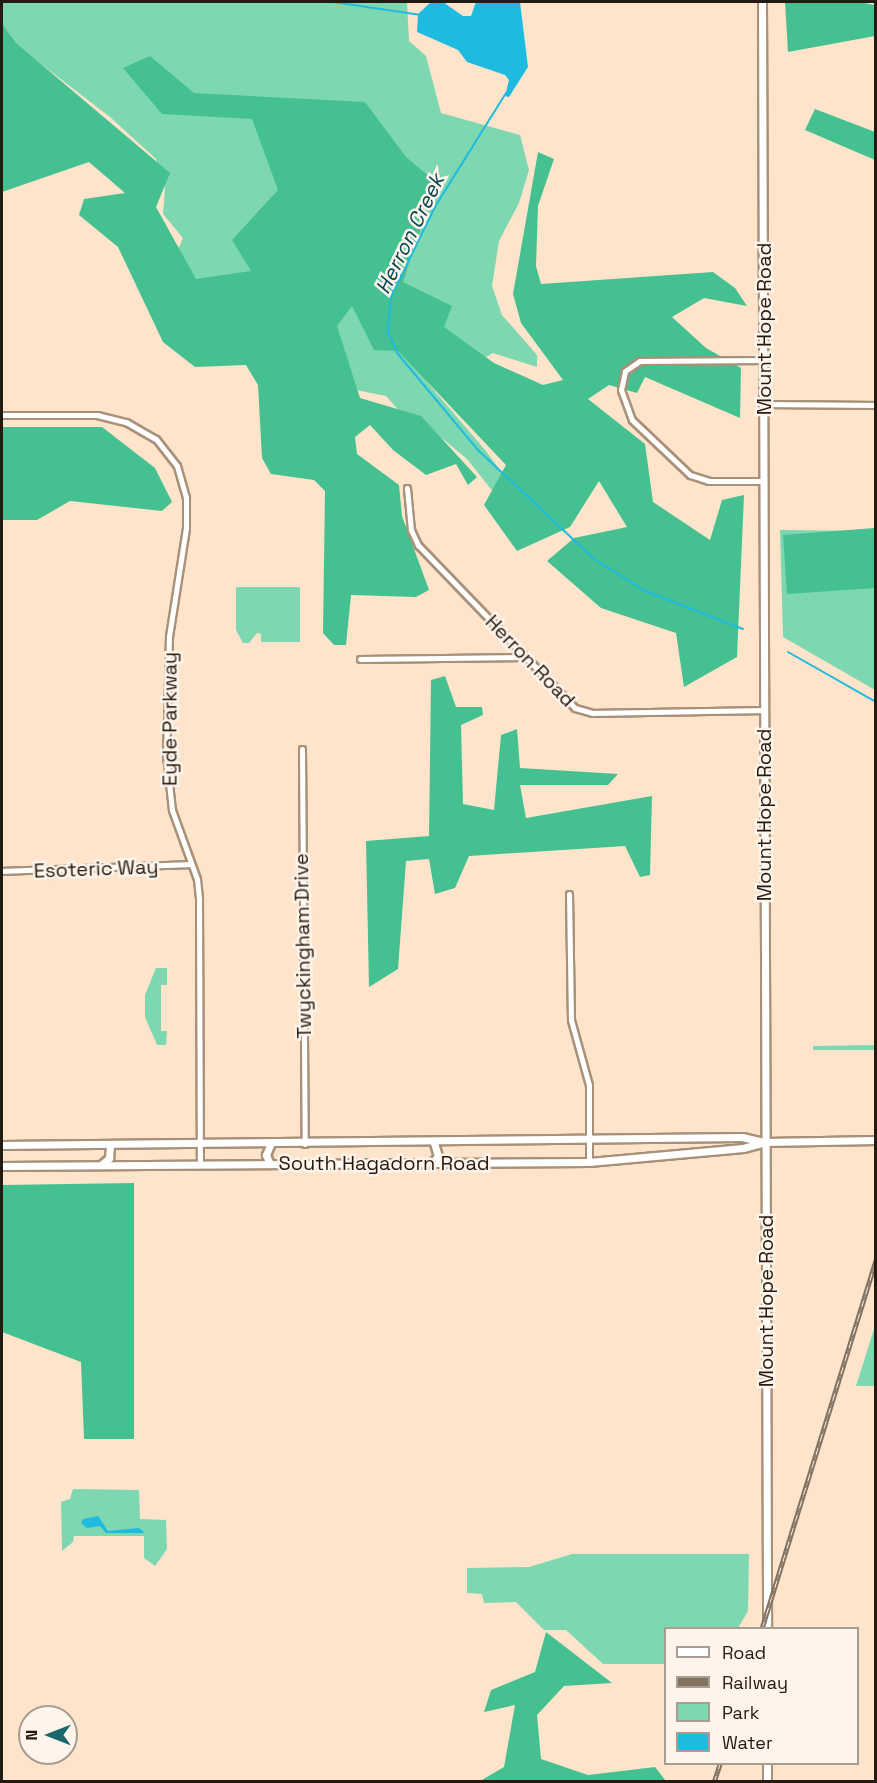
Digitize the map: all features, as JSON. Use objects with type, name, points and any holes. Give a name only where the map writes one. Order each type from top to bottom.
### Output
[{"type":"street","name":"Mount Hope Road","points":[[762,2],[766,1627]]},
{"type":"street","points":[[764,360],[640,361],[625,371],[621,390],[632,420],[690,475],[710,481],[764,481]]},
{"type":"street","points":[[764,404],[876,405]]},
{"type":"street","name":"Eyde Parkway","points":[[2,415],[114,417],[156,439],[177,466],[186,498],[186,528],[169,636],[166,755],[172,810],[199,899],[200,1164]]},
{"type":"street","name":"Herron Road","points":[[407,488],[411,530],[418,545],[570,705],[584,712],[765,710]]},
{"type":"street","points":[[360,659],[525,657]]},
{"type":"street","name":"Twyckingham Drive","points":[[302,749],[305,1144]]},
{"type":"street","name":"Esoteric Way","points":[[2,871],[190,864]]},
{"type":"street","points":[[569,894],[571,1020],[589,1085],[589,1162]]},
{"type":"street","name":"South Hagadorn Road","points":[[2,1145],[589,1142],[742,1137],[765,1142],[876,1140]]},
{"type":"street","name":"South Hagadorn Road","points":[[2,1166],[589,1162],[743,1148],[765,1142]]},
{"type":"street","points":[[432,1163],[438,1156],[434,1143]]},
{"type":"street","points":[[270,1145],[266,1155],[270,1164]]},
{"type":"street","points":[[101,1165],[109,1158],[110,1146]]},
{"type":"street","points":[[767,1765],[767,1782]]},
{"type":"green space","points":[[2,2],[407,2],[409,41],[426,56],[441,113],[520,135],[529,170],[519,203],[499,241],[492,286],[502,315],[537,355],[537,367],[493,353],[479,361],[410,353],[427,382],[486,451],[520,498],[506,508],[467,459],[443,439],[419,433],[386,396],[346,388],[187,292],[172,264],[183,238],[163,214],[165,188],[156,159],[110,117],[2,34]]},
{"type":"green space","points":[[785,2],[859,2],[875,5],[875,36],[788,52]]},
{"type":"green space","points":[[2,24],[16,43],[170,173],[156,207],[196,279],[251,271],[232,240],[278,190],[252,119],[162,114],[123,68],[150,56],[194,93],[365,102],[406,157],[436,182],[403,282],[452,306],[444,327],[494,363],[543,385],[563,380],[521,323],[513,294],[538,152],[554,159],[538,206],[536,266],[541,284],[713,272],[735,288],[747,306],[704,298],[672,317],[706,348],[741,368],[740,418],[645,377],[637,393],[609,385],[588,399],[645,444],[653,502],[710,540],[722,500],[744,495],[737,657],[684,687],[676,633],[601,608],[547,561],[574,538],[627,527],[599,481],[570,527],[517,551],[484,505],[506,465],[398,351],[374,350],[352,306],[337,326],[360,398],[421,416],[477,477],[468,485],[456,464],[426,475],[393,450],[370,425],[355,437],[357,454],[399,485],[402,516],[429,590],[416,597],[351,595],[346,645],[334,645],[323,633],[325,491],[314,480],[271,474],[262,458],[258,385],[246,365],[195,367],[163,342],[118,247],[79,215],[84,199],[125,193],[89,162],[2,192]]},
{"type":"green space","points":[[815,109],[875,132],[875,160],[805,130]]},
{"type":"green space","points":[[2,427],[102,427],[155,468],[172,502],[162,511],[70,501],[37,520],[2,520]]},
{"type":"green space","points":[[875,528],[875,588],[787,594],[783,535]]},
{"type":"green space","points":[[780,530],[875,531],[875,690],[783,637]]},
{"type":"green space","points":[[236,587],[300,587],[300,642],[261,642],[261,634],[257,633],[249,643],[243,643],[236,630]]},
{"type":"green space","points":[[445,676],[456,707],[482,707],[483,715],[461,725],[463,804],[494,810],[501,735],[517,729],[520,768],[618,774],[608,785],[520,785],[526,818],[652,796],[650,875],[640,877],[625,846],[469,856],[455,888],[435,894],[429,859],[406,861],[398,969],[369,987],[366,841],[429,836],[431,680]]},
{"type":"green space","points":[[156,968],[167,968],[167,985],[161,985],[161,1031],[167,1031],[166,1045],[157,1045],[145,1017],[145,995]]},
{"type":"green space","points":[[875,1045],[875,1050],[813,1050],[813,1046]]},
{"type":"green space","points":[[134,1183],[134,1439],[84,1439],[81,1362],[2,1332],[2,1185]]},
{"type":"green space","points":[[875,1326],[875,1386],[856,1386]]},
{"type":"green space","points":[[73,1489],[139,1490],[140,1519],[166,1520],[167,1549],[155,1566],[144,1558],[144,1536],[74,1536],[73,1542],[62,1551],[61,1502],[70,1499]]},
{"type":"green space","points":[[572,1554],[749,1554],[748,1611],[739,1627],[664,1627],[664,1664],[603,1664],[566,1630],[544,1630],[516,1602],[484,1603],[482,1594],[467,1593],[467,1568],[529,1567]]},
{"type":"green space","points":[[546,1632],[612,1683],[564,1686],[537,1715],[541,1759],[588,1775],[655,1767],[666,1781],[480,1781],[504,1767],[515,1705],[484,1712],[491,1690],[535,1672]]},
{"type":"water","points":[[431,2],[443,2],[463,16],[471,16],[476,2],[520,2],[528,67],[509,97],[505,96],[509,80],[505,75],[467,62],[458,50],[417,32],[418,14]]},
{"type":"water","points":[[98,1516],[108,1531],[139,1528],[145,1533],[106,1533],[100,1526],[87,1528],[81,1523],[83,1519]]},
{"type":"waterway","name":"Herron Creek","points":[[333,2],[421,15]]},
{"type":"waterway","name":"Herron Creek","points":[[506,93],[436,205],[391,296],[388,332],[398,354],[478,450],[594,559],[645,591],[743,629]]},
{"type":"waterway","name":"Herron Creek","points":[[788,652],[876,702]]},
{"type":"railway","points":[[762,1627],[876,1259]]},
{"type":"railway","points":[[714,1782],[720,1765]]}]
